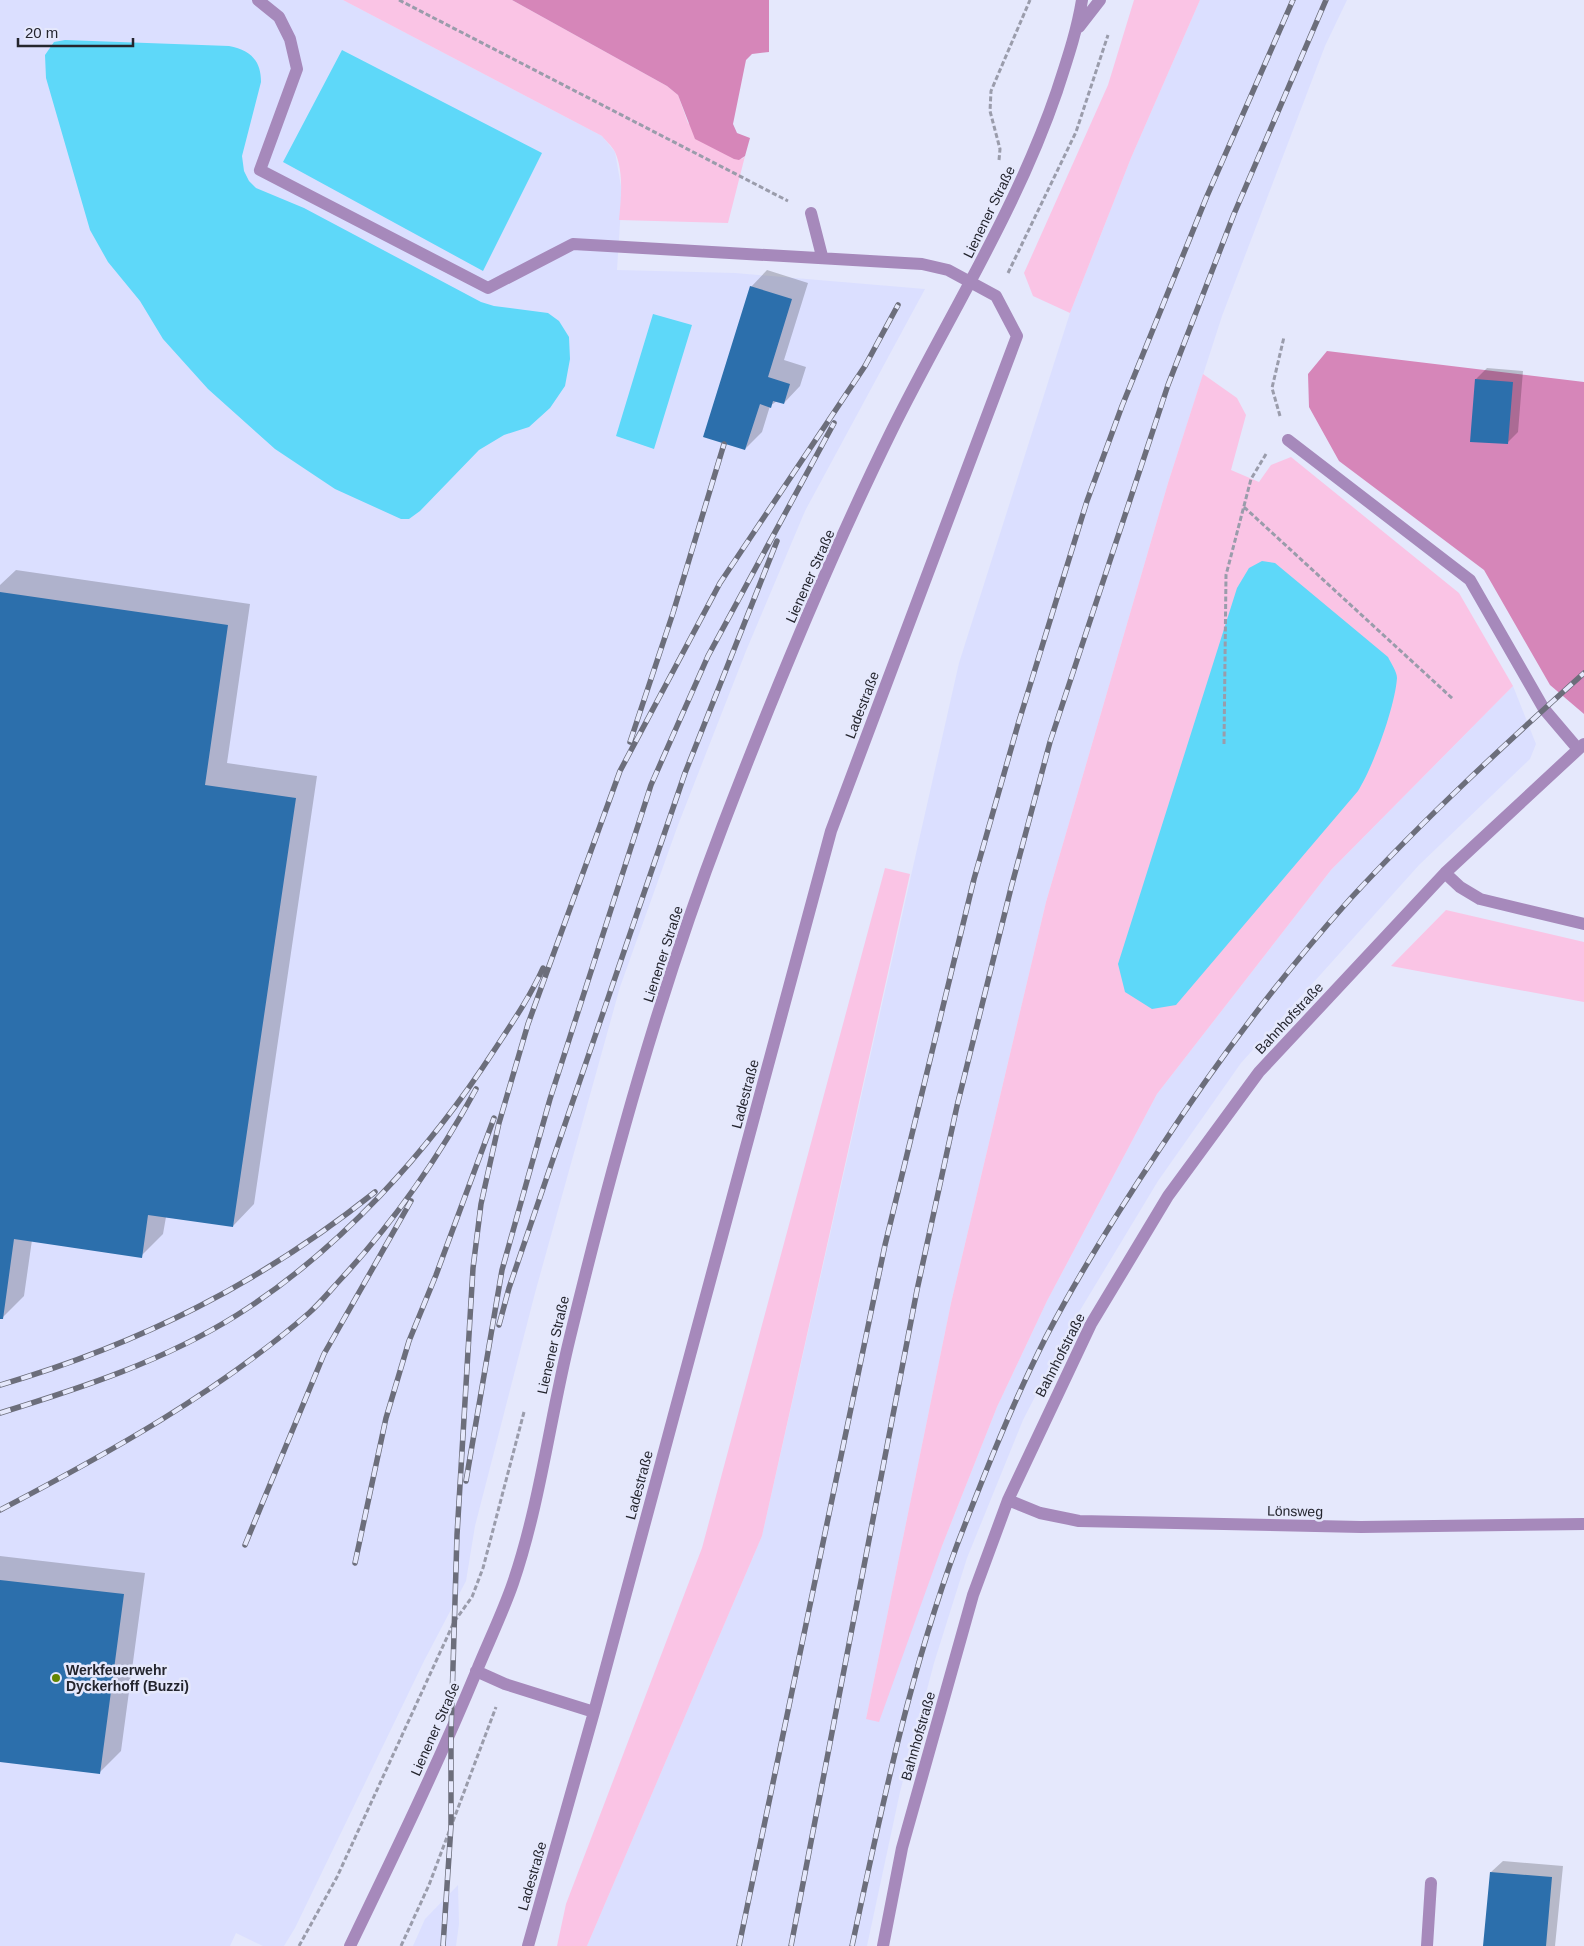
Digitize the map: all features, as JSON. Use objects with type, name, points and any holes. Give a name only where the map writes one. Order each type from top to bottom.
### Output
[{"type":"street","points":[[258,0],[279,17],[290,39],[297,69],[260,170],[488,288],[573,244],[822,256],[922,264],[948,270],[996,296]]},
{"type":"street","name":"Lienener Straße","points":[[350,1946],[407,1829],[513,1582],[531,1515],[571,1333],[615,1154],[671,975],[720,832],[762,723],[826,574],[892,430],[1007,212],[1043,132],[1077,29],[1082,0]]},
{"type":"street","points":[[1077,29],[1100,0]]},
{"type":"street","points":[[811,213],[822,256]]},
{"type":"street","name":"Ladestraße","points":[[528,1946],[594,1712],[831,831],[1017,336],[996,296]]},
{"type":"street","points":[[1288,440],[1470,580],[1544,709],[1581,747]]},
{"type":"street","name":"Bahnhofstraße","points":[[882,1946],[902,1848],[970,1604],[1008,1500],[1091,1324],[1168,1196],[1259,1072],[1445,874],[1581,747]]},
{"type":"street","points":[[1445,874],[1460,887],[1480,899],[1572,923],[1584,924]]},
{"type":"street","name":"Lönsweg","points":[[1008,1500],[1040,1513],[1079,1521],[1361,1527],[1584,1524]]},
{"type":"street","points":[[476,1671],[505,1684],[594,1712]]},
{"type":"street","points":[[1427,1946],[1431,1883]]},
{"type":"path","points":[[399,0],[811,213]]},
{"type":"path","points":[[995,169],[999,161],[1000,149],[990,111],[991,90],[1030,0]]},
{"type":"path","points":[[996,296],[1026,238],[1076,132],[1109,33]]},
{"type":"path","points":[[1224,744],[1226,575],[1251,479],[1265,455],[1288,440],[1272,388],[1284,337]]},
{"type":"path","points":[[1244,507],[1454,699]]},
{"type":"path","points":[[401,1946],[429,1885],[505,1684]]},
{"type":"shaded area","points":[[0,0],[343,0],[602,136],[615,152],[622,192],[617,270],[735,273],[925,289],[805,511],[746,651],[678,825],[620,987],[535,1293],[475,1526],[466,1581],[424,1661],[295,1928],[284,1946],[263,1946],[236,1933],[230,1946],[0,1946]]},
{"type":"shaded area","points":[[343,0],[512,0],[667,86],[678,95],[688,123],[742,159],[745,156],[728,223],[619,220],[620,168],[615,152],[602,136]]},
{"type":"shaded area","points":[[512,0],[769,0],[769,52],[752,54],[746,60],[733,124],[737,133],[750,138],[745,156],[739,160],[734,159],[695,139],[678,95],[667,86]]},
{"type":"shaded area","points":[[1134,0],[1200,0],[1131,158],[1070,313],[1033,296],[1024,273],[1108,85]]},
{"type":"shaded area","points":[[1200,0],[1347,0],[1325,46],[1222,316],[1168,483],[1046,902],[951,1303],[866,1719],[942,1546],[997,1407],[1047,1301],[1157,1094],[1331,870],[1513,686],[1536,744],[1530,759],[1419,865],[1241,1063],[1158,1181],[1076,1317],[1023,1420],[967,1558],[934,1663],[900,1792],[867,1946],[587,1946],[762,1536],[959,663],[1070,313],[1131,158]]},
{"type":"shaded area","points":[[1327,351],[1584,382],[1584,714],[1550,685],[1484,570],[1339,461],[1309,407],[1308,374]]},
{"type":"shaded area","points":[[1203,374],[1237,398],[1246,415],[1231,470],[1259,482],[1271,465],[1291,457],[1459,593],[1513,686],[1331,870],[1157,1094],[1047,1301],[997,1407],[942,1546],[879,1722],[866,1719],[951,1303],[1046,902],[1168,483]]},
{"type":"shaded area","points":[[885,868],[910,874],[762,1536],[587,1946],[557,1946],[566,1904],[702,1548]]},
{"type":"shaded area","points":[[1446,910],[1584,942],[1584,1002],[1391,966]]},
{"type":"shaded area","points":[[458,1885],[459,1924],[456,1946],[413,1946],[425,1919]]},
{"type":"water","points":[[65,40],[229,46],[248,53],[253,57],[259,68],[261,82],[242,156],[244,171],[249,181],[256,188],[304,208],[481,302],[494,306],[548,313],[559,321],[569,337],[570,359],[565,386],[550,408],[529,427],[504,435],[479,450],[420,511],[409,519],[401,519],[335,489],[275,449],[208,389],[163,339],[140,301],[108,262],[90,230],[46,78],[45,55],[54,42]]},
{"type":"water","points":[[342,50],[542,153],[483,271],[283,162]]},
{"type":"water","points":[[653,314],[692,325],[654,449],[616,436]]},
{"type":"water","points":[[1262,561],[1275,563],[1388,657],[1397,678],[1392,705],[1376,752],[1358,791],[1176,1005],[1152,1009],[1125,992],[1118,964],[1237,588],[1249,568]]},
{"type":"building","points":[[750,286],[792,299],[768,377],[790,384],[784,404],[773,401],[771,408],[760,404],[745,450],[703,437]]},
{"type":"building","points":[[1475,379],[1513,382],[1508,444],[1470,442]]},
{"type":"building","points":[[0,592],[228,625],[205,785],[296,798],[233,1227],[148,1215],[142,1258],[14,1239],[3,1319],[0,1319]]},
{"type":"building","name":"Werkfeuerwehr Dyckerhoff (Buzzi)","points":[[0,1580],[124,1594],[100,1774],[0,1762]]},
{"type":"building","points":[[1490,1872],[1552,1877],[1546,1946],[1483,1946]]},
{"type":"railway","points":[[739,1946],[885,1245],[974,879],[1019,721],[1087,501],[1122,406],[1207,196],[1293,0]]},
{"type":"railway","points":[[791,1946],[917,1290],[957,1106],[1011,888],[1050,742],[1168,385],[1234,214],[1326,0]]},
{"type":"railway","points":[[443,1946],[451,1826],[451,1733],[457,1535],[473,1268],[481,1204],[499,1123],[528,1024],[620,771],[720,583],[865,366],[898,305]]},
{"type":"railway","points":[[466,1481],[502,1270],[550,1099],[651,785],[708,656],[834,423]]},
{"type":"railway","points":[[630,742],[673,613],[724,444]]},
{"type":"railway","points":[[499,1325],[509,1288],[685,773],[777,541]]},
{"type":"railway","points":[[852,1946],[897,1744],[924,1644],[940,1594],[967,1519],[1010,1414],[1046,1337],[1072,1289],[1115,1218],[1181,1117],[1250,1020],[1299,958],[1351,898],[1407,840],[1494,755],[1584,673]]},
{"type":"railway","points":[[0,1413],[122,1372],[181,1346],[237,1315],[275,1289],[311,1260],[380,1196],[412,1161],[469,1087],[527,1000],[543,968]]},
{"type":"railway","points":[[0,1510],[121,1444],[199,1396],[237,1370],[309,1313],[360,1258],[397,1212],[447,1140],[476,1089]]},
{"type":"railway","points":[[355,1563],[386,1418],[409,1341],[436,1275],[494,1118]]},
{"type":"railway","points":[[0,1385],[52,1369],[102,1350],[150,1330],[197,1307],[288,1255],[332,1225],[375,1192]]},
{"type":"railway","points":[[245,1545],[324,1354],[411,1201]]},
{"type":"place","name":"Werkfeuerwehr Dyckerhoff (Buzzi)","points":[[56,1678]]}]
